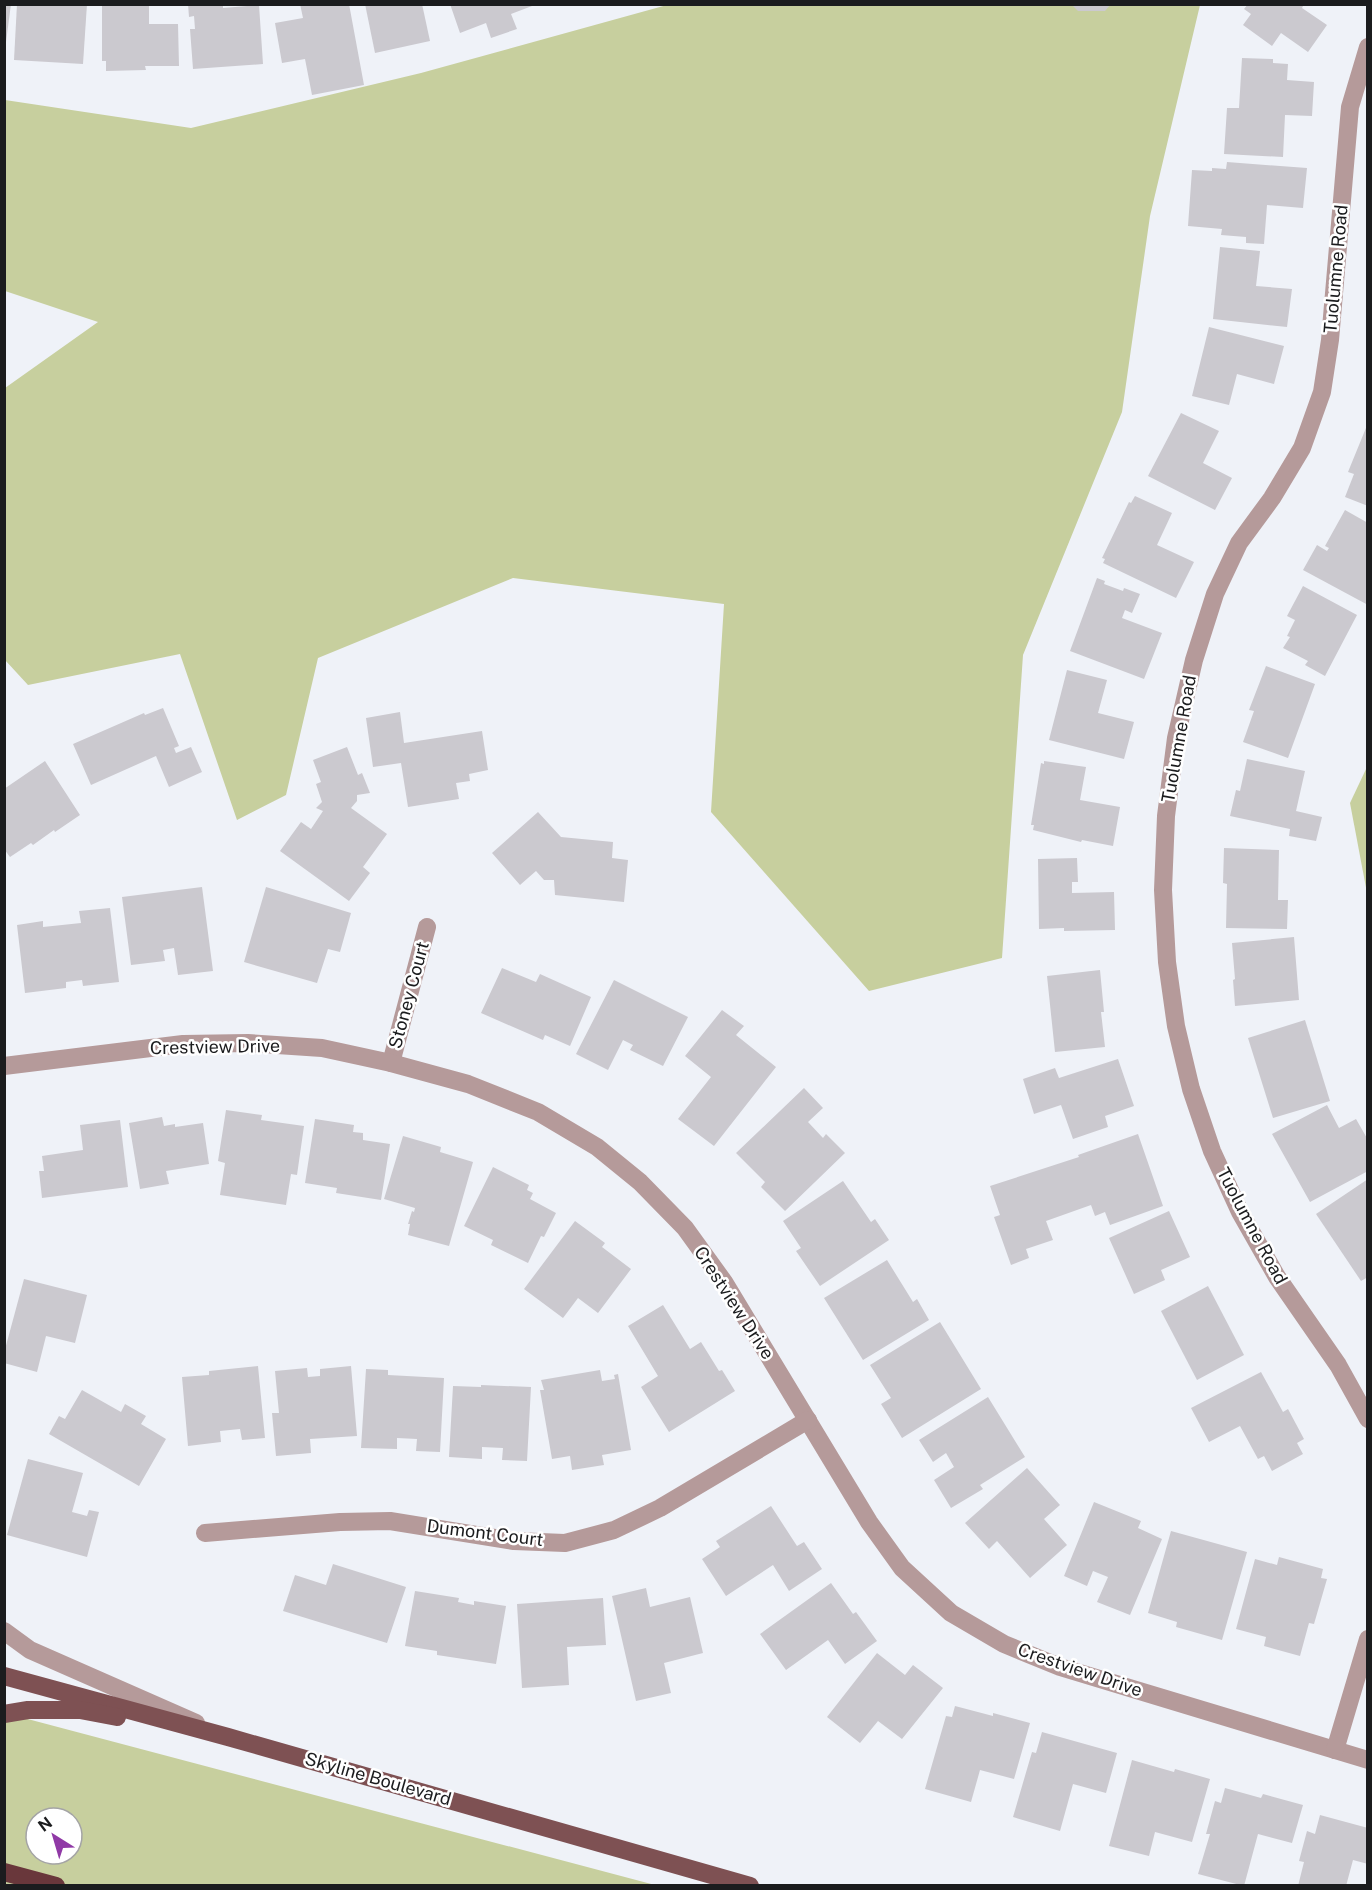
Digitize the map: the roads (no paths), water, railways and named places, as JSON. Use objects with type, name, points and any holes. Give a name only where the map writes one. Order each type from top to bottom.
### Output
[{"type":"highway","points":[[4,1872],[56,1886]]},
{"type":"main road","name":"Skyline Boulevard","points":[[4,1676],[228,1737],[750,1886]]},
{"type":"main road","points":[[4,1714],[28,1710],[80,1710],[228,1737]]},
{"type":"street","name":"Tuolumne Road","points":[[1368,47],[1350,107],[1330,340],[1322,392],[1302,448],[1272,498],[1239,543],[1215,594],[1194,660],[1176,738],[1166,816],[1163,890],[1167,962],[1176,1026],[1191,1089],[1212,1150],[1240,1212],[1277,1277],[1338,1365],[1368,1419]]},
{"type":"street","name":"Stoney Court","points":[[391,1063],[427,927]]},
{"type":"street","name":"Crestview Drive","points":[[4,1066],[183,1044],[248,1043],[322,1048],[391,1063],[468,1084],[538,1112],[597,1147],[640,1182],[684,1228],[724,1282],[868,1522],[902,1568],[951,1613],[1004,1644],[1060,1667],[1368,1760]]},
{"type":"street","name":"Dumont Court","points":[[205,1533],[340,1522],[390,1521],[514,1541],[565,1543],[614,1530],[660,1508],[808,1420]]},
{"type":"street","points":[[4,1631],[30,1650],[228,1737]]},
{"type":"street","points":[[1335,1750],[1368,1639]]}]
